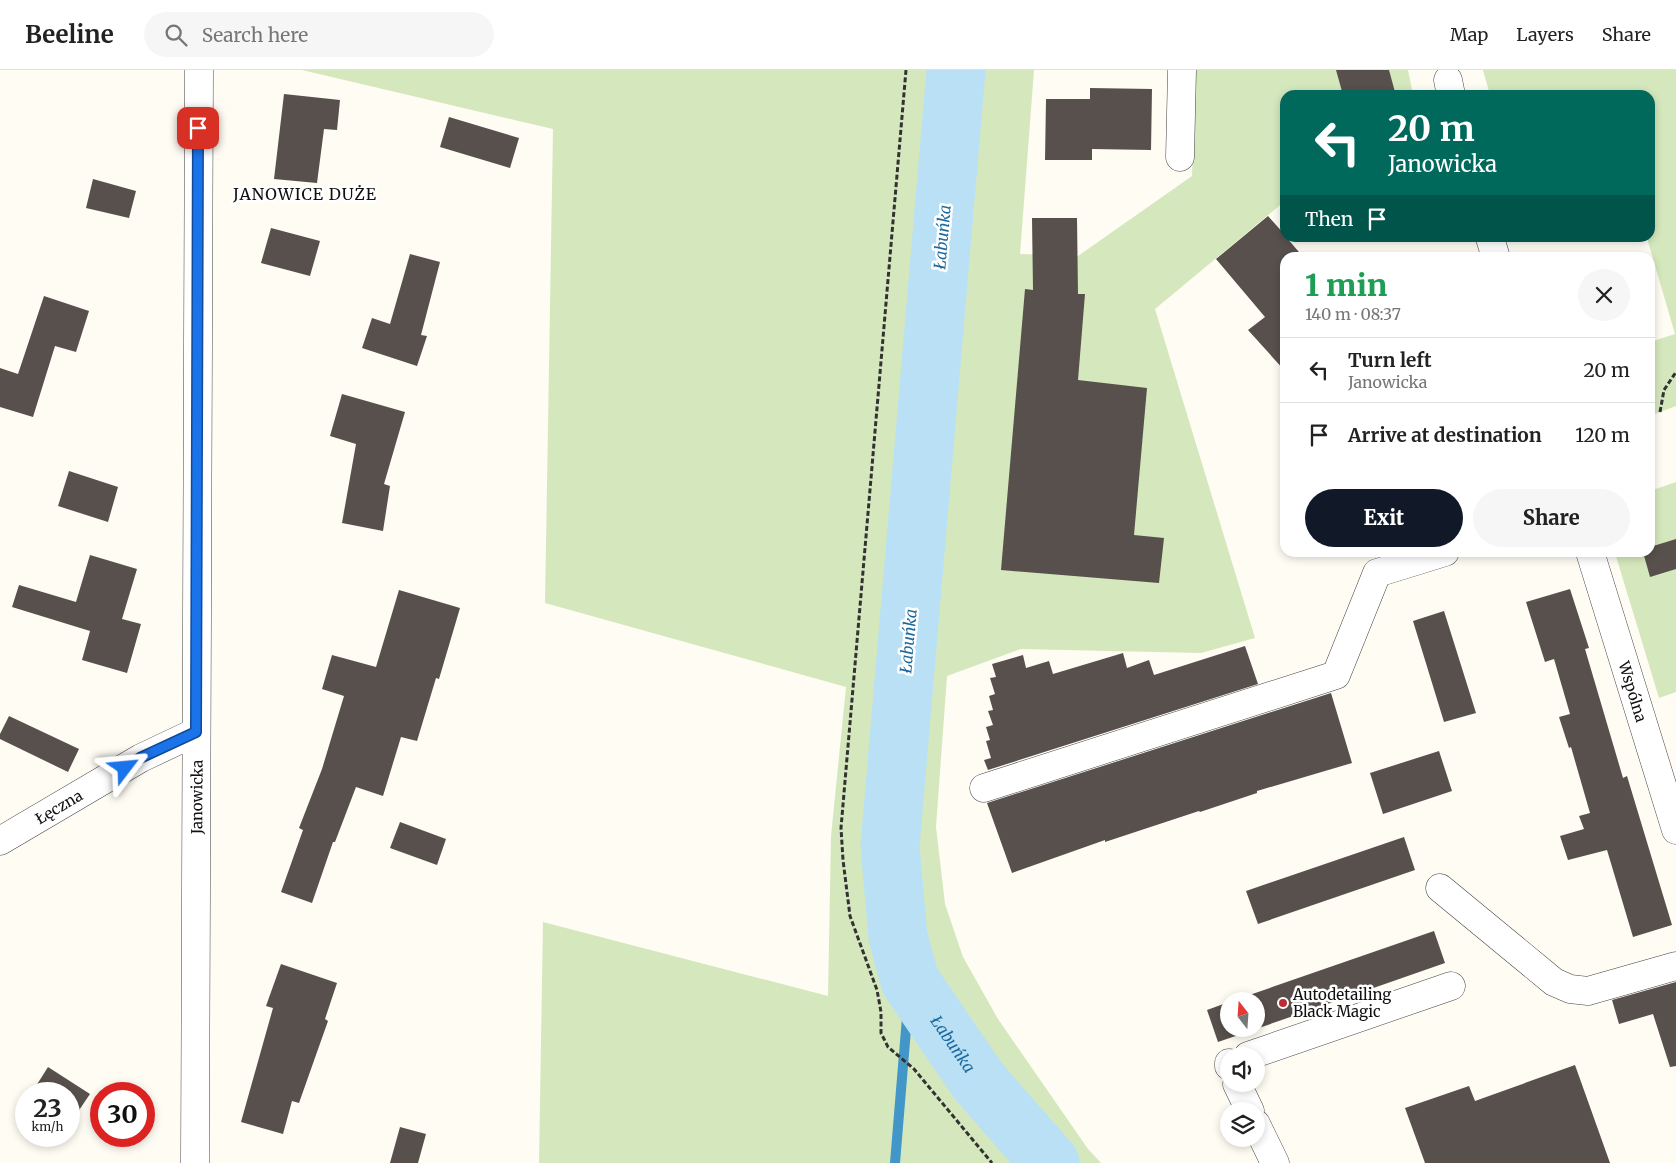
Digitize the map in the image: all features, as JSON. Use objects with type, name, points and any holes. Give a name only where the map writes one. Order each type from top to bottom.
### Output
[{"type":"street","name":"Janowicka","points":[[196,1163],[199,70]]},
{"type":"street","points":[[1180,157],[1182,70]]},
{"type":"street","points":[[984,788],[1336,675],[1377,574],[1430,557]]},
{"type":"street","name":"Wspólna","points":[[1592,557],[1676,830]]},
{"type":"street","name":"Łęczna","points":[[0,841],[140,758],[196,732]]},
{"type":"street","points":[[1440,888],[1554,982],[1570,989],[1588,991],[1676,966]]},
{"type":"street","points":[[1265,1050],[1451,986]]},
{"type":"street","points":[[1265,1142],[1275,1163]]},
{"type":"path","points":[[906,70],[841,828],[843,860],[850,916],[877,990],[881,1012],[881,1033],[888,1046],[914,1069],[992,1163]]},
{"type":"path","points":[[1660,412],[1664,390],[1676,372]]},
{"type":"green space","points":[[302,70],[1034,70],[1020,254],[1078,256],[1192,176],[1195,70],[1408,70],[1412,90],[1280,90],[1280,205],[1155,309],[1255,638],[1201,653],[1021,649],[947,676],[936,827],[945,904],[963,957],[998,1019],[1088,1149],[1101,1163],[539,1163],[543,922],[828,996],[831,836],[846,687],[545,603],[553,129]]},
{"type":"green space","points":[[1483,70],[1676,70],[1676,406],[1655,414],[1655,340],[1675,334],[1655,265],[1655,252],[1651,252],[1648,242],[1655,242],[1655,90],[1489,90]]},
{"type":"green space","points":[[1676,482],[1676,692],[1659,698],[1616,557],[1655,557],[1655,489]]},
{"type":"water","points":[[935,70],[975,70],[975,84],[967,110],[966,136],[931,135]]},
{"type":"building","points":[[1336,70],[1389,70],[1394,90],[1342,90]]},
{"type":"building","points":[[1090,88],[1152,89],[1151,150],[1092,149],[1092,160],[1045,160],[1046,99],[1090,99]]},
{"type":"building","points":[[284,94],[340,100],[337,130],[324,129],[317,183],[274,179]]},
{"type":"building","points":[[449,117],[519,138],[510,168],[440,147]]},
{"type":"building","points":[[93,179],[136,191],[129,218],[86,208]]},
{"type":"building","points":[[1268,216],[1280,229],[1280,242],[1290,242],[1299,252],[1280,252],[1280,365],[1248,330],[1265,317],[1216,259]]},
{"type":"building","points":[[1032,218],[1077,218],[1078,294],[1085,294],[1078,380],[1147,388],[1134,535],[1164,538],[1159,583],[1001,570],[1025,289],[1033,290]]},
{"type":"building","points":[[271,228],[320,241],[310,276],[261,263]]},
{"type":"building","points":[[410,254],[440,262],[421,335],[427,336],[417,366],[362,348],[372,318],[390,324]]},
{"type":"building","points":[[44,296],[89,311],[76,352],[55,346],[33,417],[0,407],[0,368],[18,374]]},
{"type":"building","points":[[342,394],[405,412],[384,484],[390,486],[383,531],[342,523],[356,444],[330,436]]},
{"type":"building","points":[[69,471],[118,487],[108,522],[58,506]]},
{"type":"building","points":[[1676,539],[1676,569],[1650,577],[1644,557],[1655,557],[1655,545]]},
{"type":"building","points":[[90,555],[137,569],[122,619],[141,624],[127,673],[82,660],[90,631],[12,607],[19,585],[76,602]]},
{"type":"building","points":[[1570,589],[1589,648],[1585,649],[1623,778],[1627,776],[1672,925],[1633,937],[1607,850],[1568,860],[1560,836],[1584,829],[1579,816],[1590,813],[1571,747],[1569,748],[1559,717],[1570,714],[1554,659],[1545,662],[1526,602]]},
{"type":"building","points":[[399,590],[460,608],[439,679],[436,678],[417,741],[401,737],[383,796],[356,787],[335,842],[333,842],[312,903],[281,892],[303,830],[299,828],[322,769],[344,696],[322,689],[332,655],[376,667]]},
{"type":"building","points":[[1444,611],[1476,713],[1444,722],[1413,621]]},
{"type":"building","points":[[1245,646],[1258,684],[988,770],[984,760],[991,758],[986,741],[990,740],[986,727],[993,725],[988,711],[993,710],[989,696],[995,694],[990,678],[996,677],[992,664],[1023,655],[1026,668],[1049,661],[1053,674],[1123,653],[1127,668],[1149,660],[1154,675]]},
{"type":"building","points":[[1331,693],[1352,763],[1257,791],[1257,793],[1105,842],[1105,840],[1012,873],[987,803]]},
{"type":"building","points":[[9,716],[79,749],[68,772],[0,739],[0,734]]},
{"type":"building","points":[[1439,751],[1452,791],[1383,814],[1370,773]]},
{"type":"building","points":[[400,822],[446,839],[437,865],[390,848]]},
{"type":"building","points":[[1404,837],[1415,870],[1258,924],[1246,891]]},
{"type":"building","points":[[1434,931],[1445,963],[1265,1026],[1265,992],[1258,992]]},
{"type":"building","points":[[281,964],[337,983],[325,1019],[328,1021],[299,1103],[292,1101],[283,1134],[241,1122],[273,1008],[266,1006]]},
{"type":"building","points":[[1676,982],[1676,1066],[1670,1067],[1653,1014],[1619,1024],[1612,1000]]},
{"type":"building","points":[[1220,1005],[1220,1038],[1230,1038],[1218,1042],[1207,1010]]},
{"type":"building","points":[[1575,1065],[1610,1163],[1425,1163],[1405,1108],[1469,1086],[1475,1101]]},
{"type":"building","points":[[48,1067],[71,1082],[39,1082]]},
{"type":"building","points":[[80,1088],[90,1094],[80,1109]]},
{"type":"building","points":[[400,1127],[426,1134],[418,1163],[390,1163]]},
{"type":"waterway","name":"Łabuńka","points":[[956,70],[890,846],[898,937],[910,981],[979,1082],[1050,1163]]},
{"type":"waterway","points":[[895,1163],[910,981]]},
{"type":"place","name":"Autodetailing Black Magic","points":[[1283,1003]]},
{"type":"district","name":"JANOWICE DUŻE","points":[[305,194]]},
{"type":"route","points":[[125,768],[140,758],[196,732],[198,128]]}]
